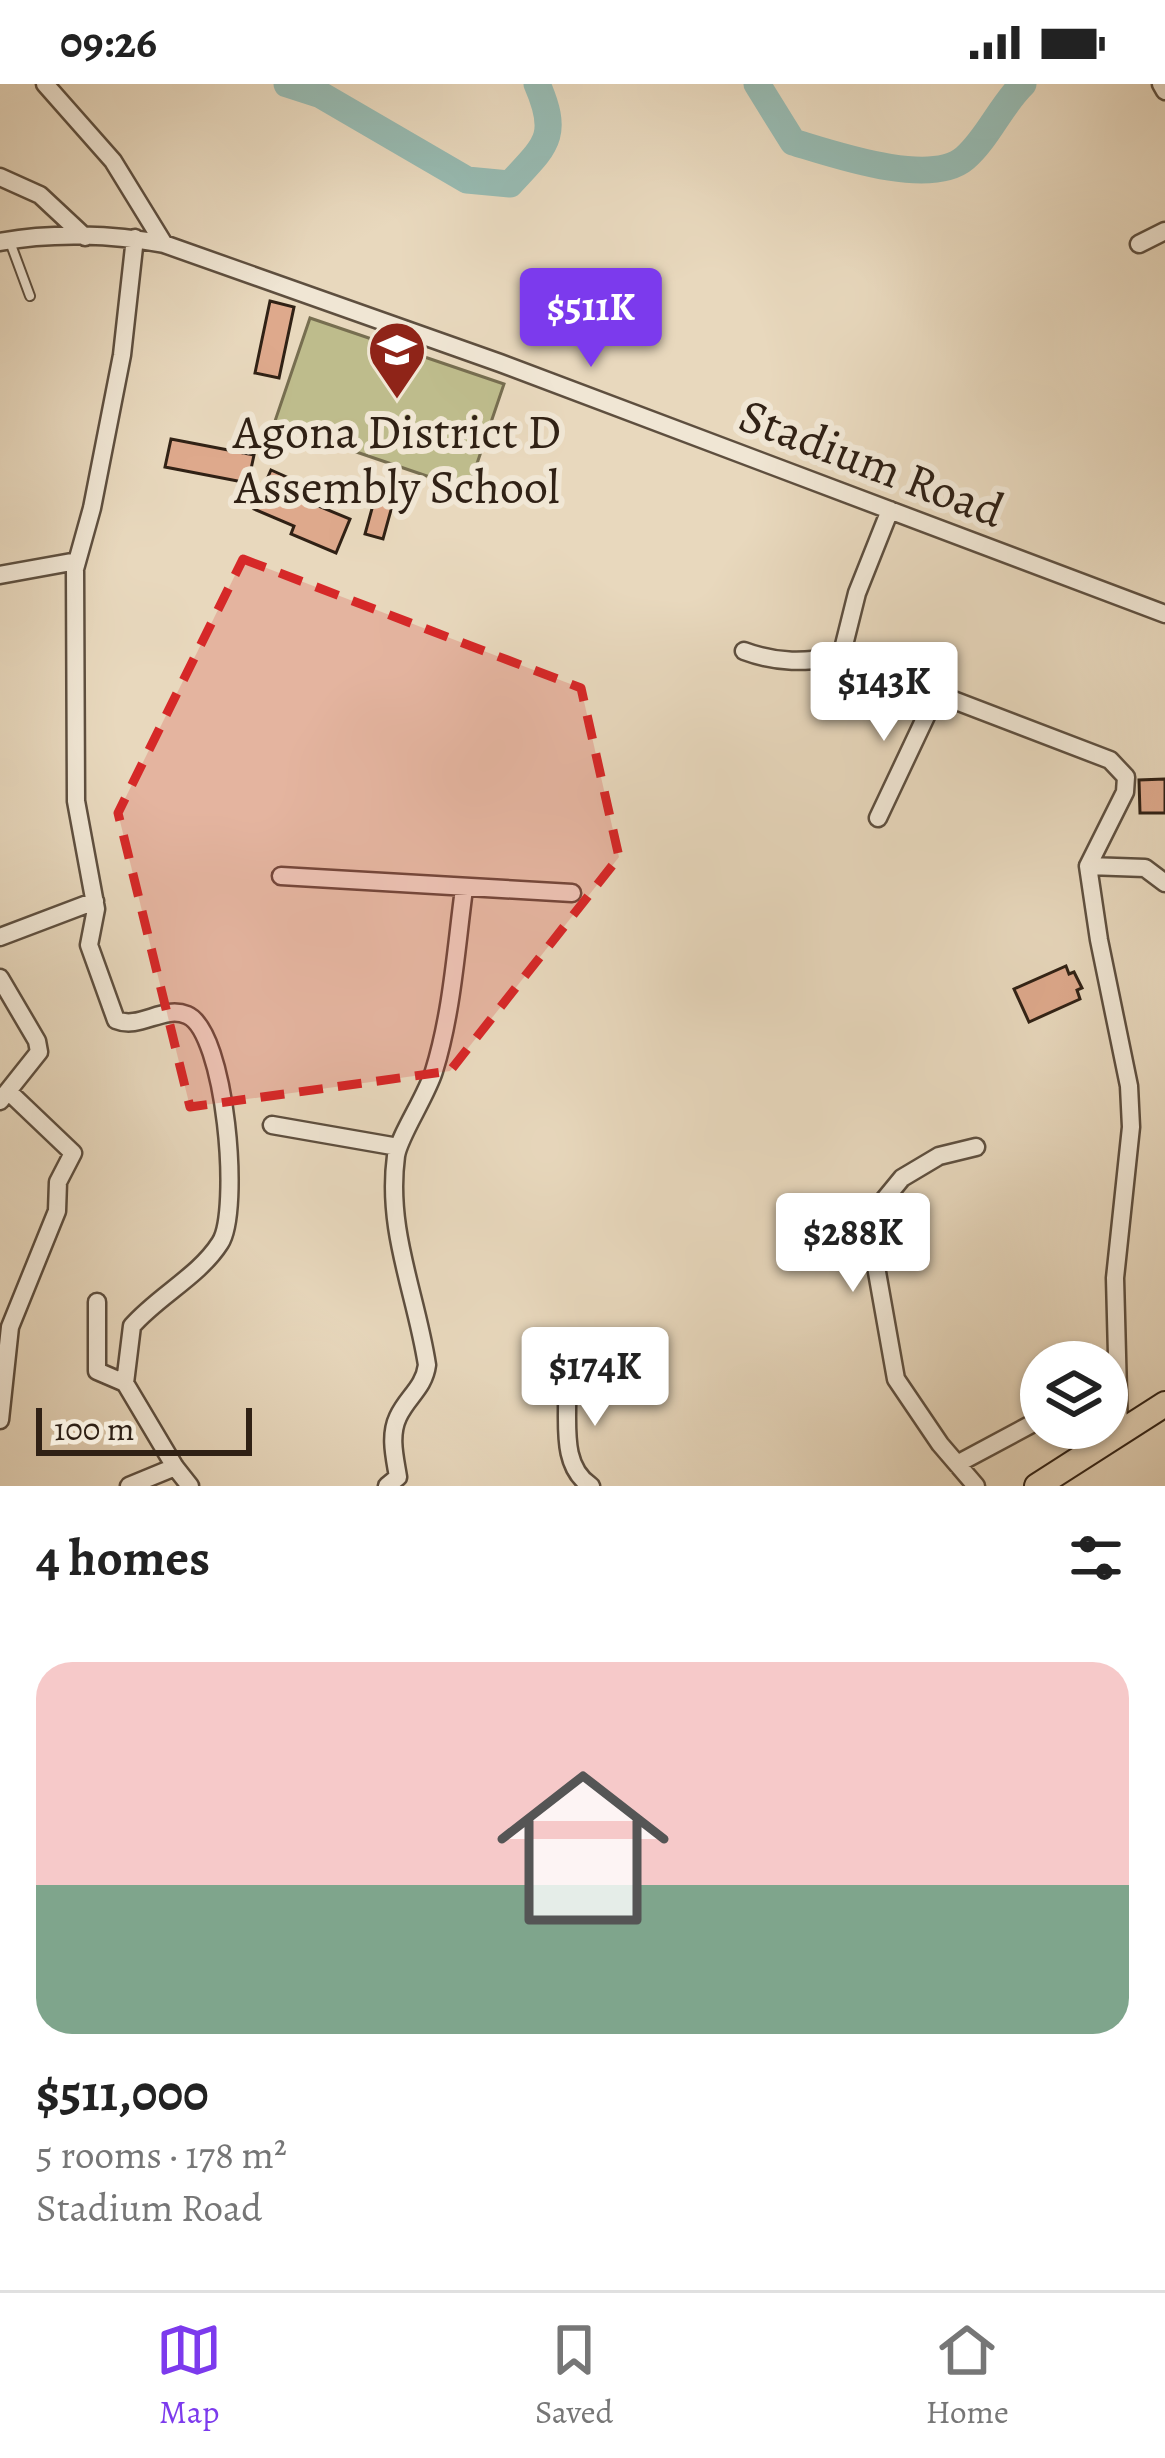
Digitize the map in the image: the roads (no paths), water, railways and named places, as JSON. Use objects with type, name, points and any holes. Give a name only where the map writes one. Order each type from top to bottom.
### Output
[{"type":"main road","points":[[1128,1427],[1165,1404]]},
{"type":"main road","points":[[1037,1486],[1093,1449]]},
{"type":"street","points":[[45,84],[112,161],[164,244]]},
{"type":"street","points":[[0,177],[40,195],[85,237]]},
{"type":"street","points":[[1139,244],[1165,231]]},
{"type":"street","name":"Stadium Road","points":[[5,241],[85,237],[164,244],[1165,614]]},
{"type":"street","points":[[125,1383],[133,1326],[224,1238],[228,1225],[226,1122],[208,1037],[192,1016],[172,1011],[129,1024],[116,1020],[90,957],[95,901],[76,790],[77,561],[122,355],[135,238]]},
{"type":"street","points":[[841,657],[857,593],[890,510]]},
{"type":"street","points":[[0,575],[77,561]]},
{"type":"street","points":[[744,651],[773,662],[841,657],[1120,766],[1126,777],[1125,792],[1088,866],[1129,1086],[1131,1127],[1116,1241],[1114,1341]]},
{"type":"street","points":[[878,818],[937,693]]},
{"type":"street","points":[[1088,866],[1145,868],[1165,883]]},
{"type":"street","points":[[281,876],[572,893]]},
{"type":"street","points":[[398,1483],[393,1437],[398,1416],[425,1380],[427,1365],[397,1231],[398,1147],[417,1114],[443,1041],[464,889]]},
{"type":"street","points":[[0,937],[95,901]]},
{"type":"street","points":[[0,978],[39,1052],[5,1097],[74,1153],[58,1182],[57,1211],[10,1328],[0,1420]]},
{"type":"street","points":[[272,1125],[398,1147]]},
{"type":"street","points":[[976,1147],[939,1156],[902,1178],[879,1206],[872,1244],[896,1379],[976,1486]]},
{"type":"street","points":[[97,1302],[97,1371],[125,1383],[190,1486]]},
{"type":"street","points":[[567,1394],[570,1460],[575,1473],[591,1486]]},
{"type":"street","points":[[957,1464],[1020,1430]]},
{"type":"street","points":[[129,1486],[175,1467]]},
{"type":"lane","points":[[5,241],[30,296]]},
{"type":"waterway","points":[[287,84],[321,95],[467,180],[510,184],[546,139],[548,116],[537,84]]},
{"type":"waterway","points":[[757,84],[793,142],[881,166],[929,170],[965,158],[1023,84]]},
{"type":"place","name":"Agona District D Assembly School","points":[[397,401]]}]
